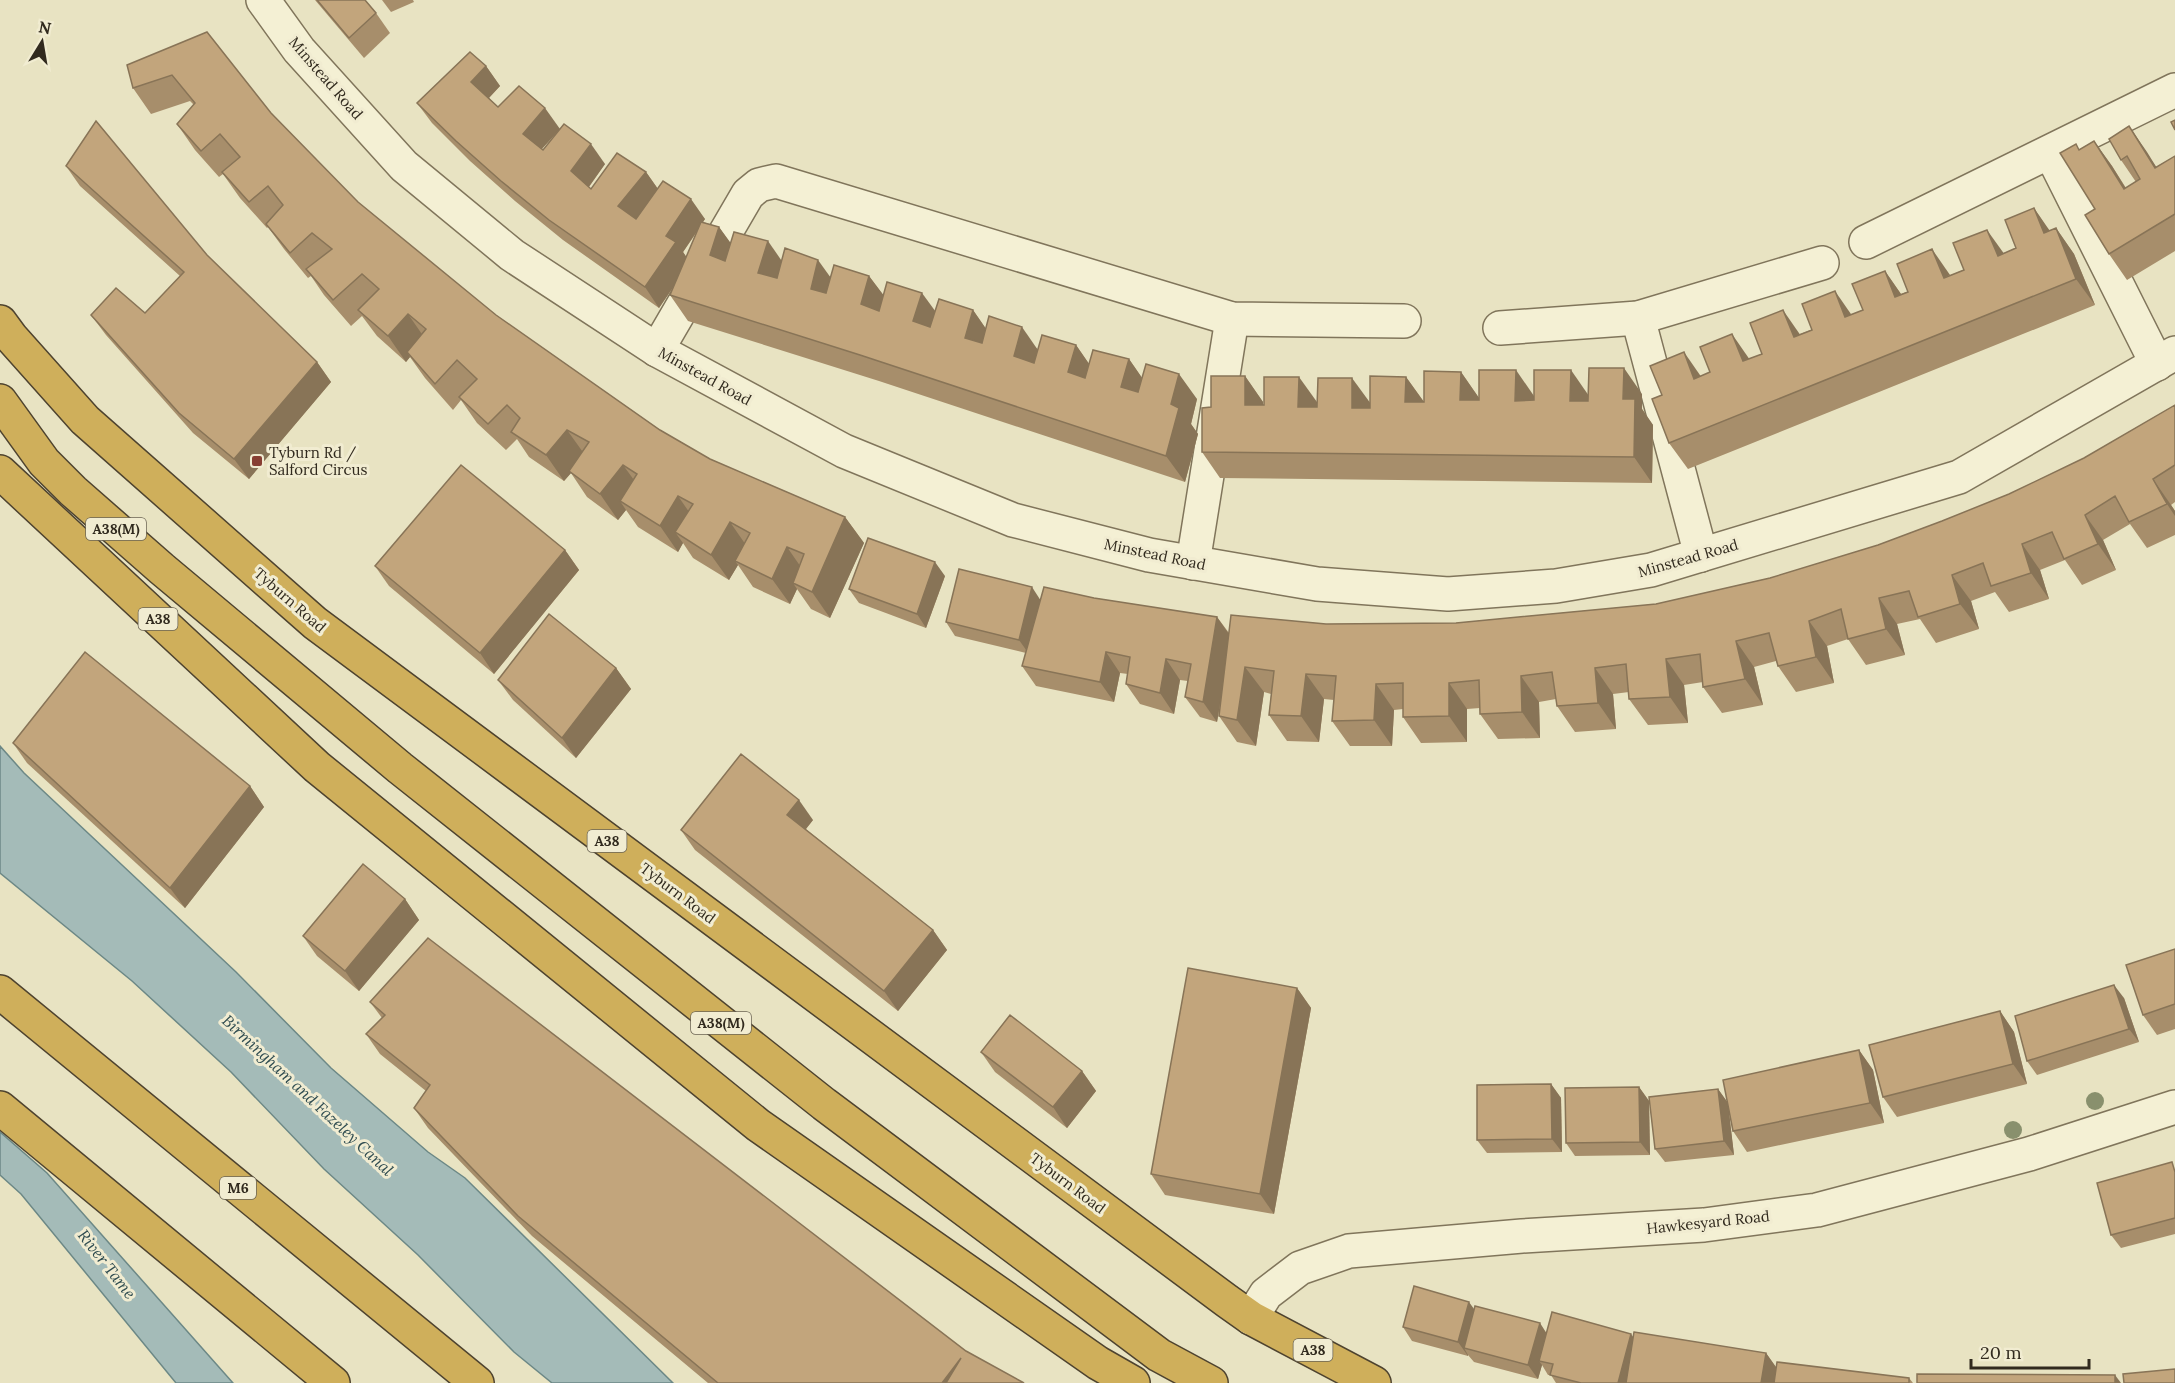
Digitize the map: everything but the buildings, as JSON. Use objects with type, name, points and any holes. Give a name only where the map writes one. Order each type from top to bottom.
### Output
[{"type":"highway","name":"Tyburn Road","points":[[0,322],[85,420],[315,623],[1251,1318],[1374,1383]]},
{"type":"highway","name":"A38(M)","points":[[0,401],[44,462],[73,491],[400,768],[824,1104],[1159,1355],[1211,1383]]},
{"type":"highway","name":"A38(M)","points":[[0,416],[148,562],[317,767]]},
{"type":"highway","name":"A38","points":[[0,472],[317,767],[758,1125],[1098,1363],[1133,1383]]},
{"type":"highway","name":"M6","points":[[0,992],[477,1383]]},
{"type":"highway","points":[[0,1108],[333,1383]]},
{"type":"street","name":"Minstead Road","points":[[263,0],[299,50],[404,166],[512,255],[657,350],[844,451],[1013,520],[1149,555],[1317,584],[1448,594],[1556,586],[1651,570],[1959,477],[2166,359]]},
{"type":"street","points":[[1866,243],[2052,153],[2175,90]]},
{"type":"street","points":[[2052,153],[2166,359]]},
{"type":"street","points":[[657,350],[748,194],[759,185],[776,181],[1232,319],[1404,321]]},
{"type":"street","points":[[1500,328],[1638,318],[1822,264]]},
{"type":"street","points":[[1638,318],[1701,555]]},
{"type":"street","points":[[1193,563],[1232,319]]},
{"type":"street","name":"Hawkesyard Road","points":[[1251,1318],[1266,1294],[1300,1268],[1349,1251],[1522,1236],[1704,1225],[1817,1210],[2029,1154],[2175,1107]]},
{"type":"water","name":"Birmingham and Fazeley Canal","points":[[0,746],[24,773],[236,972],[331,1068],[428,1152],[465,1178],[673,1383],[552,1383],[514,1352],[418,1255],[324,1169],[231,1072],[132,981],[0,873]]},
{"type":"water","name":"River Tame","points":[[0,1132],[47,1173],[233,1383],[176,1383],[21,1194],[0,1175]]},
{"type":"place","name":"Tyburn Rd / Salford Circus","points":[[257,461]]}]
